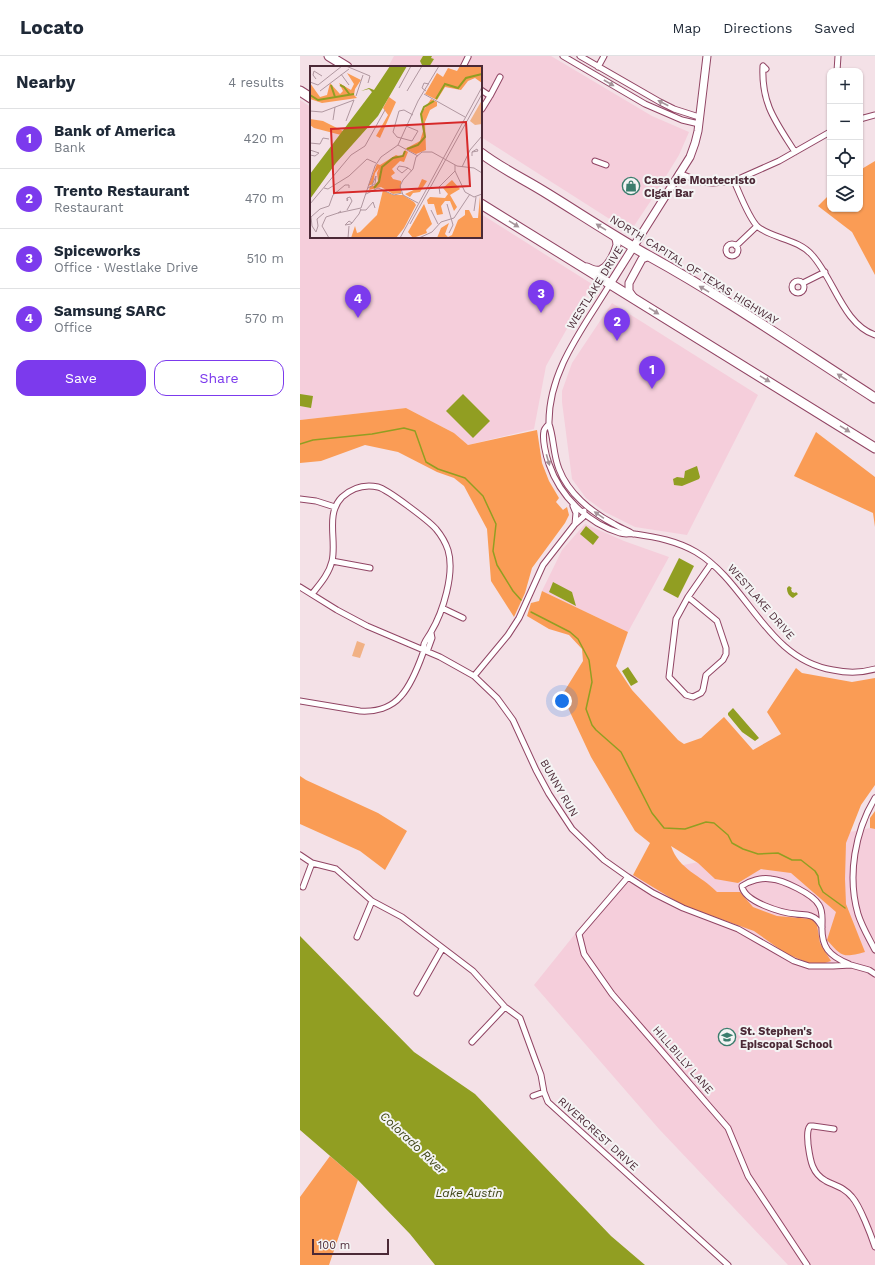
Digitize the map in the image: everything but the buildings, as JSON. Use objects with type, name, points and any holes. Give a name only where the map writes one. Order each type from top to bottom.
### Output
[{"type":"highway","points":[[329,56],[345,66]]},
{"type":"highway","points":[[300,91],[310,97]]},
{"type":"highway","name":"NORTH CAPITAL OF TEXAS HIGHWAY","points":[[482,154],[498,166],[546,193],[633,248],[649,256],[738,310],[875,398]]},
{"type":"highway","points":[[482,205],[800,400],[875,448]]},
{"type":"street","points":[[563,56],[645,104],[682,120],[699,120]]},
{"type":"street","points":[[580,56],[591,60],[598,67],[660,102],[699,120]]},
{"type":"street","points":[[598,67],[604,56]]},
{"type":"street","name":"WESTLAKE DRIVE","points":[[633,534],[603,518],[583,503],[568,486],[559,469],[555,458],[549,424],[556,378],[566,356],[690,157],[695,143],[699,120],[707,56]]},
{"type":"street","points":[[837,68],[838,56]]},
{"type":"street","points":[[464,66],[468,57]]},
{"type":"street","points":[[589,71],[591,60]]},
{"type":"street","points":[[766,69],[763,66],[763,78],[767,104],[776,122],[795,152]]},
{"type":"street","points":[[482,109],[500,78]]},
{"type":"street","points":[[482,91],[490,96]]},
{"type":"street","points":[[863,118],[875,115]]},
{"type":"street","points":[[680,173],[701,182],[713,183],[734,180],[766,167],[827,134]]},
{"type":"street","points":[[595,161],[606,165]]},
{"type":"street","points":[[734,180],[746,209],[757,226],[775,236],[804,247],[812,254],[826,272],[855,323],[866,332],[875,335]]},
{"type":"street","points":[[736,246],[757,226]]},
{"type":"street","points":[[579,265],[593,270],[603,269],[617,246],[615,236]]},
{"type":"street","points":[[636,300],[628,286],[642,259],[649,256]]},
{"type":"street","points":[[803,283],[826,272]]},
{"type":"street","name":"WESTLAKE DRIVE","points":[[549,424],[544,430],[546,458],[557,482],[572,504],[584,514],[615,531],[625,534],[665,539],[695,552],[712,564],[776,638],[794,654],[813,665],[823,669],[851,673],[875,669]]},
{"type":"street","points":[[300,701],[360,711],[377,710],[394,702],[401,696],[409,685],[424,651],[423,647],[442,608],[449,585],[450,566],[448,551],[437,529],[427,521],[384,489],[361,486],[349,491],[341,498],[335,507],[332,562],[328,573],[312,594]]},
{"type":"street","points":[[300,499],[316,501],[335,507]]},
{"type":"street","points":[[474,676],[508,635],[519,618],[543,565],[584,514],[583,503]]},
{"type":"street","points":[[572,504],[576,513],[575,524]]},
{"type":"street","points":[[332,562],[370,568]]},
{"type":"street","points":[[688,597],[718,621],[726,648],[726,654],[723,660],[706,675],[703,690],[693,697],[686,695],[669,677],[676,619],[688,597],[712,564]]},
{"type":"street","name":"BUNNY RUN","points":[[300,587],[367,626],[440,657],[474,676],[497,698],[513,720],[536,770],[549,794],[572,829],[604,860],[628,877],[653,893],[683,908],[738,929],[794,961],[809,966],[852,965],[869,970],[875,974]]},
{"type":"street","points":[[442,608],[463,618]]},
{"type":"street","points":[[875,798],[869,808],[860,832],[855,850],[853,873],[854,892],[858,913],[866,934],[875,950]]},
{"type":"street","name":"RIVERCREST DRIVE","points":[[300,855],[312,863],[336,869],[372,901],[402,917],[473,972],[505,1007],[520,1018],[537,1064],[548,1102],[728,1265]]},
{"type":"street","points":[[303,887],[312,863]]},
{"type":"street","name":"HILLBILLY LANE","points":[[628,877],[579,934],[584,954],[612,994],[728,1128],[748,1176],[807,1265]]},
{"type":"street","points":[[822,927],[817,919],[812,916],[795,914],[759,904],[748,897],[742,889],[742,886],[758,880],[770,878],[800,890],[818,903],[821,910],[822,927],[822,938],[826,949],[836,959],[852,965]]},
{"type":"street","points":[[357,937],[372,901]]},
{"type":"street","points":[[417,992],[442,949]]},
{"type":"street","points":[[472,1042],[505,1007]]},
{"type":"street","points":[[533,1096],[544,1092]]},
{"type":"street","points":[[834,1129],[813,1126],[808,1128],[807,1133],[810,1158],[813,1168],[826,1180],[845,1190],[853,1198],[875,1248]]},
{"type":"shaded area","points":[[394,56],[551,56],[652,116],[689,132],[679,155],[630,232],[482,138],[482,66],[389,66]]},
{"type":"shaded area","points":[[300,100],[310,106],[310,238],[482,238],[482,215],[592,284],[546,366],[534,429],[468,445],[454,433],[406,408],[300,420]]},
{"type":"shaded area","points":[[875,161],[875,275],[852,232],[818,206],[827,197],[827,212],[863,212],[863,168]]},
{"type":"shaded area","points":[[612,303],[758,395],[687,535],[635,527],[605,512],[586,498],[572,479],[562,402],[562,391],[572,363]]},
{"type":"shaded area","points":[[406,408],[454,433],[468,445],[537,430],[542,463],[549,481],[559,498],[556,502],[563,510],[567,507],[569,515],[565,523],[532,568],[525,593],[514,617],[491,581],[487,529],[464,486],[454,478],[437,472],[398,452],[365,445],[321,461],[300,463],[300,420]]},
{"type":"shaded area","points":[[816,432],[875,477],[875,527],[873,513],[794,476]]},
{"type":"shaded area","points":[[585,524],[624,541],[669,557],[628,632],[542,591],[562,550]]},
{"type":"shaded area","points":[[542,591],[628,632],[616,666],[632,690],[678,740],[684,744],[701,738],[724,717],[753,750],[781,734],[767,712],[796,668],[802,673],[852,682],[875,678],[875,785],[861,805],[846,843],[846,904],[865,952],[852,955],[843,955],[832,946],[827,940],[836,912],[791,873],[761,869],[738,883],[715,879],[698,863],[671,846],[679,861],[685,867],[717,892],[740,892],[753,907],[777,916],[812,919],[817,925],[820,943],[831,961],[825,963],[808,963],[785,953],[754,931],[684,906],[633,875],[650,843],[635,831],[591,757],[562,695],[583,661],[582,649],[569,635],[549,629],[527,616],[531,603],[539,601]]},
{"type":"shaded area","points":[[357,641],[365,644],[360,658],[352,656]]},
{"type":"shaded area","points":[[300,776],[378,813],[407,831],[385,870],[360,851],[300,824]]},
{"type":"shaded area","points":[[875,811],[875,829],[870,828],[870,818]]},
{"type":"shaded area","name":"St. Stephen's Episcopal School","points":[[870,828],[875,829],[875,1265],[788,1265],[659,1129],[534,985],[575,934],[633,875]]},
{"type":"shaded area","points":[[330,1156],[358,1180],[329,1265],[300,1265],[300,1197]]},
{"type":"water","points":[[423,56],[432,56],[431,58],[434,59],[430,66],[422,66],[420,61]]},
{"type":"water","points":[[300,394],[313,396],[311,408],[300,406]]},
{"type":"water","points":[[463,394],[490,421],[473,438],[446,411]]},
{"type":"water","points":[[697,466],[700,477],[699,479],[682,486],[674,485],[673,479],[677,477],[684,478],[685,471]]},
{"type":"water","points":[[586,526],[599,537],[593,545],[580,534]]},
{"type":"water","points":[[679,558],[694,566],[678,598],[663,590]]},
{"type":"water","points":[[553,582],[572,592],[576,606],[549,592]]},
{"type":"water","points":[[789,586],[792,588],[792,592],[796,592],[798,594],[793,598],[788,593],[787,588]]},
{"type":"water","points":[[628,667],[638,682],[631,686],[622,671]]},
{"type":"water","points":[[733,708],[759,738],[755,741],[742,732],[728,715]]},
{"type":"water","name":"Lake Austin","points":[[300,936],[414,1052],[475,1094],[611,1236],[645,1265],[435,1265],[410,1234],[358,1180],[300,1130]]},
{"type":"waterway","points":[[300,444],[313,440],[372,434],[404,428],[415,431],[426,462],[438,469],[465,478],[483,496],[496,524],[493,551],[497,565],[513,591],[521,600]]},
{"type":"waterway","points":[[531,612],[570,632],[578,639],[589,660],[592,682],[586,709],[592,725],[621,752],[652,813],[664,828],[685,829],[706,822],[714,823],[728,835],[732,843],[743,849],[758,854],[778,853],[792,860],[801,860],[815,871],[823,892],[845,908]]},
{"type":"place","name":"Casa de Montecristo Cigar Bar","points":[[631,186]]},
{"type":"place","name":"Spiceworks","points":[[541,313]]},
{"type":"place","name":"Samsung SARC","points":[[358,318]]},
{"type":"place","name":"Trento Restaurant","points":[[617,341]]},
{"type":"place","name":"Bank of America","points":[[652,389]]},
{"type":"place","name":"St. Stephen's Episcopal School","points":[[727,1037]]},
{"type":"water label","name":"Colorado River","points":[[413,1143]]}]
